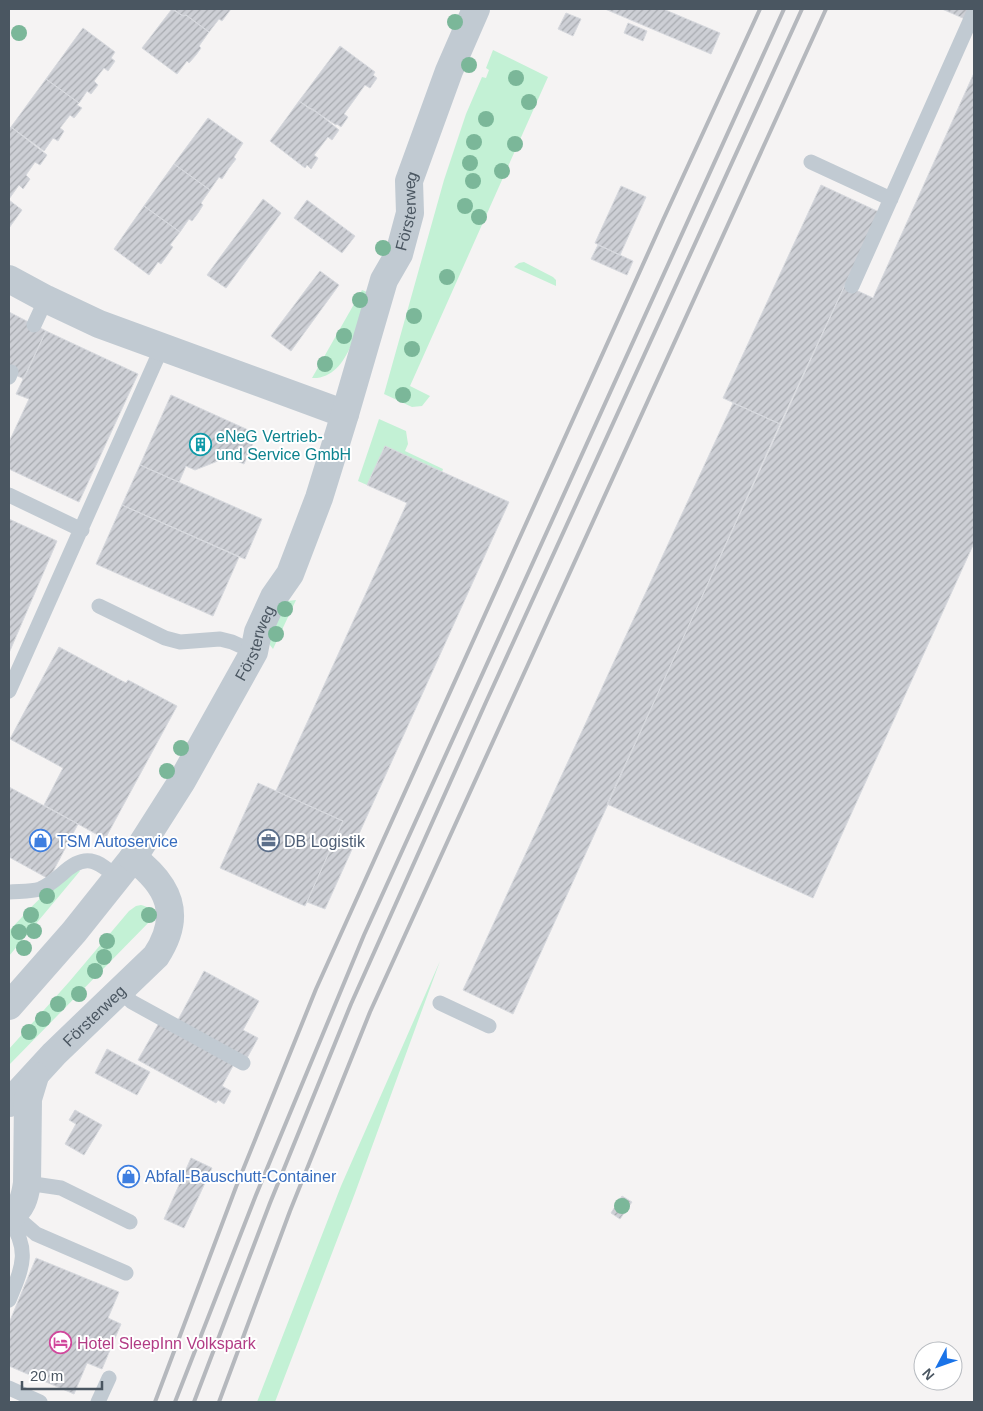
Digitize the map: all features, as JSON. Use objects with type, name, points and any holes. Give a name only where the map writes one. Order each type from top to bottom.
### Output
[{"type":"street","name":"Försterweg","points":[[9,1006],[74,932],[126,868],[182,780],[254,652],[258,632],[274,597],[290,574],[319,498],[384,280],[399,254],[410,213],[409,181],[446,77],[476,9]]},
{"type":"street","points":[[9,279],[99,324],[345,414]]},
{"type":"street","name":"Försterweg","points":[[9,1103],[156,956],[167,936],[169,907],[163,890],[152,874],[126,868]]},
{"type":"street","name":"Försterweg","points":[[10,1217],[23,1201],[27,1182],[28,1099],[37,1073]]},
{"type":"lane","points":[[852,286],[974,12]]},
{"type":"lane","points":[[812,162],[892,199]]},
{"type":"lane","points":[[34,324],[46,299]]},
{"type":"lane","points":[[9,691],[162,348]]},
{"type":"lane","points":[[9,495],[82,530]]},
{"type":"lane","points":[[99,606],[165,638],[180,642],[220,639],[254,652]]},
{"type":"lane","points":[[9,892],[39,890],[51,883],[76,862],[84,860],[126,868]]},
{"type":"lane","points":[[120,992],[132,1002],[243,1063]]},
{"type":"lane","points":[[440,1004],[489,1026]]},
{"type":"lane","points":[[27,1182],[61,1188],[130,1222]]},
{"type":"lane","points":[[10,1217],[36,1234],[126,1273]]},
{"type":"lane","points":[[9,1300],[21,1271],[23,1259],[22,1245],[10,1217]]},
{"type":"lane","points":[[98,1402],[109,1378]]},
{"type":"lane","points":[[9,1388],[40,1402]]},
{"type":"green space","points":[[493,50],[548,77],[410,386],[430,396],[422,406],[412,407],[384,394],[444,180],[466,114],[482,77],[486,78],[489,70],[486,68]]},
{"type":"green space","points":[[524,262],[553,277],[556,280],[556,286],[514,267]]},
{"type":"green space","points":[[362,290],[367,292],[356,332],[344,359],[336,369],[325,376],[312,378]]},
{"type":"green space","points":[[379,419],[406,431],[408,444],[405,451],[443,469],[442,472],[385,446],[367,485],[358,481]]},
{"type":"green space","points":[[296,600],[273,649],[263,636],[279,602]]},
{"type":"green space","points":[[79,870],[9,956],[9,931],[50,889]]},
{"type":"green space","points":[[141,905],[150,909],[154,917],[9,1065],[9,1049],[129,911]]},
{"type":"green space","points":[[440,961],[355,1193],[275,1402],[257,1402],[341,1186]]},
{"type":"building","points":[[172,9],[183,16],[186,15],[209,32],[199,46],[201,48],[196,55],[189,63],[187,61],[177,74],[142,48]]},
{"type":"building","points":[[173,9],[231,9],[222,21],[219,19],[209,32],[186,15],[183,16]]},
{"type":"building","points":[[605,9],[663,9],[720,33],[711,54]]},
{"type":"building","points":[[942,9],[970,9],[965,19]]},
{"type":"building","points":[[566,13],[581,19],[573,36],[558,29]]},
{"type":"building","points":[[628,23],[647,31],[643,41],[624,33]]},
{"type":"building","points":[[83,28],[115,52],[111,58],[115,61],[108,71],[104,68],[94,81],[98,85],[91,94],[87,91],[79,103],[46,79]]},
{"type":"building","points":[[340,46],[375,72],[373,75],[377,78],[370,88],[365,85],[344,114],[348,117],[341,127],[299,101]]},
{"type":"building","points":[[974,73],[974,543],[813,898],[607,804],[845,285],[873,298]]},
{"type":"building","points":[[46,79],[79,103],[77,105],[82,108],[74,118],[70,115],[60,128],[64,131],[58,141],[53,138],[44,151],[11,127]]},
{"type":"building","points":[[299,101],[313,109],[339,130],[332,140],[328,137],[314,155],[318,158],[311,169],[307,165],[305,168],[270,141]]},
{"type":"building","points":[[208,118],[243,143],[234,157],[236,159],[222,179],[219,177],[210,190],[174,164]]},
{"type":"building","points":[[11,127],[47,155],[40,165],[35,162],[26,175],[30,179],[23,189],[19,185],[9,199],[9,130]]},
{"type":"building","points":[[174,164],[210,190],[201,203],[203,205],[198,213],[192,221],[189,219],[180,232],[144,206]]},
{"type":"building","points":[[821,185],[879,212],[780,424],[723,398]]},
{"type":"building","points":[[621,186],[646,197],[620,255],[595,243]]},
{"type":"building","points":[[263,199],[281,213],[226,288],[207,275]]},
{"type":"building","points":[[9,200],[22,210],[9,228]]},
{"type":"building","points":[[307,200],[355,236],[342,253],[294,218]]},
{"type":"building","points":[[144,206],[180,232],[170,245],[173,247],[161,264],[158,262],[149,275],[114,249]]},
{"type":"building","points":[[598,245],[633,261],[627,275],[591,259]]},
{"type":"building","points":[[320,271],[339,285],[291,351],[271,336]]},
{"type":"building","points":[[9,312],[46,331],[24,379],[9,372]]},
{"type":"building","points":[[46,331],[138,374],[79,502],[9,469],[9,442],[29,399],[16,394]]},
{"type":"building","name":"eNeG Vertrieb- und Service GmbH","points":[[171,395],[257,434],[244,464],[228,457],[195,470],[186,466],[179,482],[140,465]]},
{"type":"building","points":[[733,403],[780,424],[513,1014],[463,990]]},
{"type":"building","points":[[385,446],[509,502],[325,909],[307,902],[343,821],[276,791],[407,503],[367,485]]},
{"type":"building","points":[[140,465],[262,519],[245,559],[122,505]]},
{"type":"building","points":[[122,505],[239,557],[213,616],[96,564]]},
{"type":"building","points":[[9,519],[57,541],[9,653]]},
{"type":"building","points":[[59,647],[126,683],[128,680],[177,706],[105,839],[44,805],[63,768],[10,739]]},
{"type":"building","points":[[258,783],[343,821],[305,906],[220,868]]},
{"type":"building","points":[[9,787],[78,824],[49,879],[9,857]]},
{"type":"building","points":[[204,971],[259,1001],[243,1030],[258,1038],[247,1058],[178,1020]]},
{"type":"building","points":[[159,1023],[234,1064],[222,1086],[231,1091],[224,1104],[218,1100],[216,1103],[138,1060]]},
{"type":"building","points":[[107,1049],[150,1072],[137,1095],[95,1073]]},
{"type":"building","points":[[75,1110],[102,1125],[84,1155],[65,1144],[76,1124],[69,1120]]},
{"type":"building","points":[[191,1158],[212,1168],[184,1228],[164,1219]]},
{"type":"building","points":[[622,1196],[632,1202],[620,1219],[611,1213]]},
{"type":"building","name":"Hotel SleepInn Volkspark","points":[[36,1258],[119,1292],[108,1318],[121,1324],[102,1369],[87,1363],[74,1394],[9,1366],[9,1323]]},
{"type":"railway","points":[[155,1402],[236,1187],[316,989],[760,9]]},
{"type":"railway","points":[[175,1402],[256,1195],[364,935],[784,9]]},
{"type":"railway","points":[[194,1402],[270,1203],[351,1004],[486,702],[802,9]]},
{"type":"railway","points":[[219,1402],[290,1211],[370,1012],[826,9]]},
{"type":"place","name":"eNeG Vertrieb- und Service GmbH","points":[[200,445]]},
{"type":"place","name":"TSM Autoservice","points":[[41,841]]},
{"type":"place","name":"DB Logistik","points":[[268,841]]},
{"type":"place","name":"Abfall-Bauschutt-Container","points":[[129,1176]]},
{"type":"place","name":"Hotel SleepInn Volkspark","points":[[61,1343]]}]
